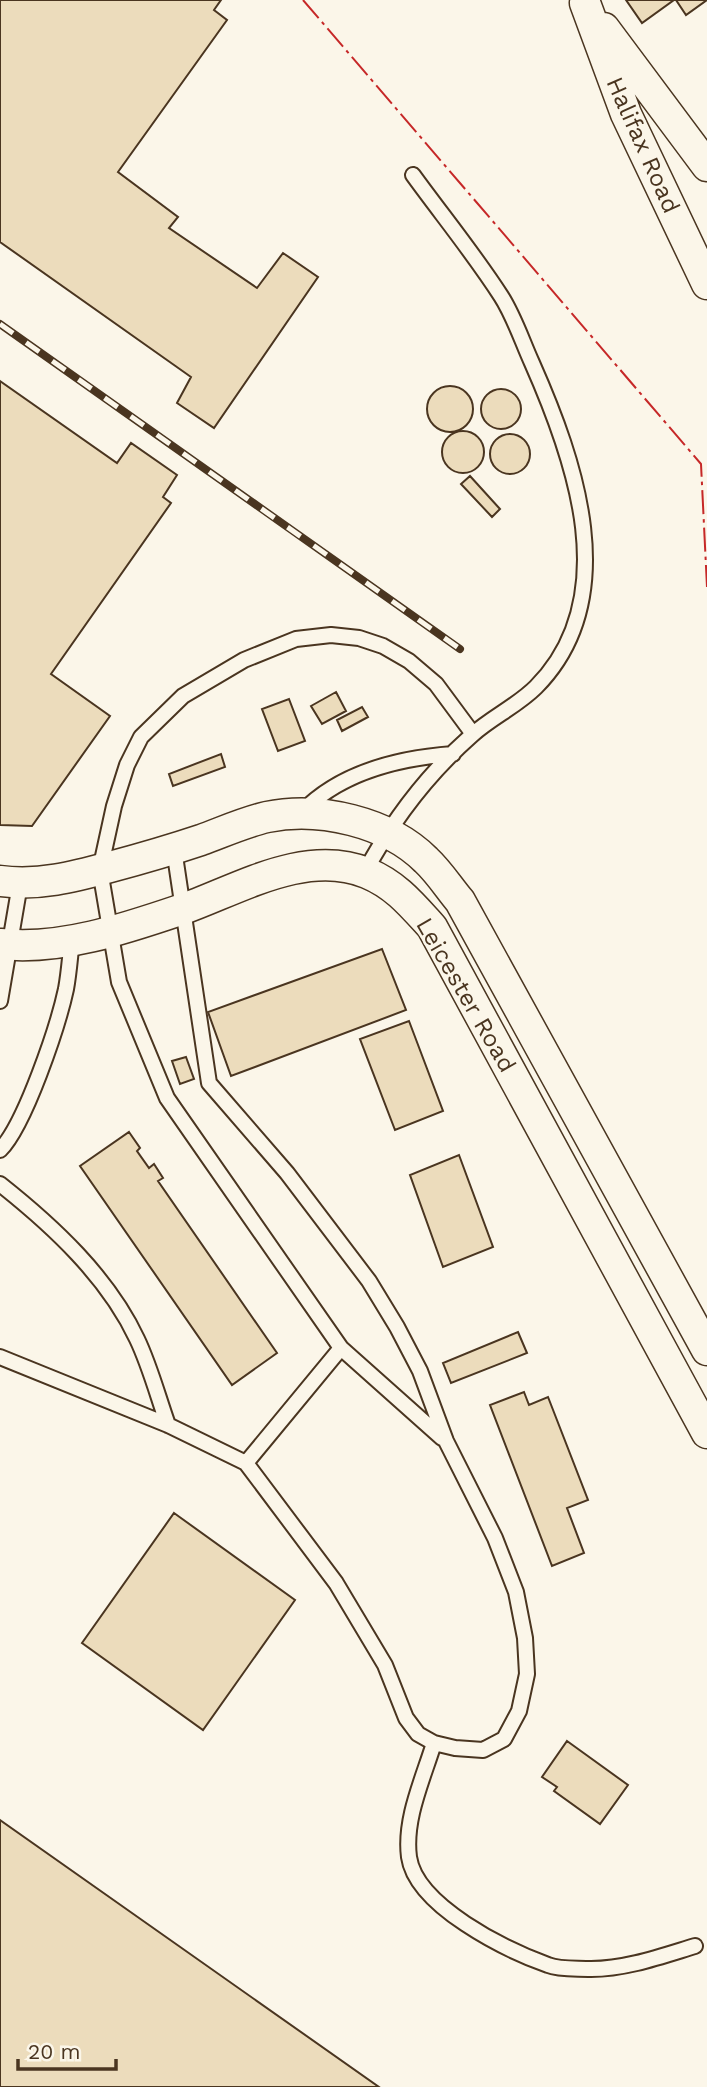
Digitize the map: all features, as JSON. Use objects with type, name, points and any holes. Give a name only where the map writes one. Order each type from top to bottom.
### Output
[{"type":"street","name":"Halifax Road","points":[[584,1],[707,166]]},
{"type":"street","name":"Halifax Road","points":[[584,1],[626,114],[707,284]]},
{"type":"street","name":"Leicester Road","points":[[10,883],[62,881],[174,849],[266,817],[300,814],[341,818],[385,833],[426,859],[460,901],[707,1350]]},
{"type":"street","name":"Leicester Road","points":[[5,945],[72,940],[110,932],[183,909],[284,870],[326,866],[365,872],[398,889],[432,928],[707,1433]]},
{"type":"lane","points":[[365,872],[385,833],[453,754],[473,734],[536,687],[568,643],[583,592],[584,530],[576,479],[554,412],[502,298],[413,175]]},
{"type":"lane","points":[[446,1441],[341,1348],[167,1098],[119,982],[100,870],[117,796],[127,765],[141,737],[183,696],[244,660],[296,639],[331,635],[359,638],[383,646],[409,661],[436,684],[473,734]]},
{"type":"lane","points":[[300,814],[316,797],[345,781],[414,758],[453,754]]},
{"type":"lane","points":[[0,1357],[168,1425],[246,1463],[337,1583],[385,1665],[406,1718],[418,1734],[434,1743],[482,1750],[504,1740],[519,1711],[527,1674],[525,1638],[516,1592],[495,1538],[446,1441],[414,1360],[369,1281],[287,1173],[209,1083],[174,849]]},
{"type":"lane","points":[[0,1001],[10,883]]},
{"type":"lane","points":[[0,1150],[18,1126],[46,1049],[65,990],[72,940]]},
{"type":"lane","points":[[0,1184],[36,1212],[96,1276],[137,1338],[168,1425]]},
{"type":"lane","points":[[246,1463],[341,1348]]},
{"type":"lane","points":[[434,1743],[409,1825],[409,1859],[424,1890],[455,1919],[550,1966],[594,1969],[644,1961],[695,1946]]},
{"type":"building","points":[[0,0],[221,0],[214,10],[227,20],[118,172],[178,217],[169,228],[257,288],[283,253],[318,277],[214,428],[177,403],[191,377],[0,242]]},
{"type":"building","points":[[626,0],[674,0],[642,23]]},
{"type":"building","points":[[676,0],[707,0],[686,15]]},
{"type":"building","points":[[0,381],[117,463],[131,443],[177,475],[163,497],[171,503],[51,674],[110,716],[32,826],[0,825]]},
{"type":"building","points":[[450,386],[466,393],[473,409],[466,425],[450,432],[434,425],[427,409],[434,393]]},
{"type":"building","points":[[501,389],[509,390],[515,395],[520,401],[520,417],[515,423],[509,428],[501,429],[493,428],[487,423],[482,417],[481,409],[482,401],[487,395],[493,390]]},
{"type":"building","points":[[463,431],[478,437],[484,452],[478,467],[463,473],[448,467],[442,452],[448,437]]},
{"type":"building","points":[[510,434],[518,435],[524,440],[529,446],[529,462],[524,468],[518,473],[510,474],[502,473],[496,468],[491,462],[490,454],[491,446],[496,440],[502,435]]},
{"type":"building","points":[[470,476],[500,509],[492,517],[461,484]]},
{"type":"building","points":[[336,692],[346,711],[322,724],[311,706]]},
{"type":"building","points":[[289,699],[305,741],[278,751],[262,709]]},
{"type":"building","points":[[362,707],[368,717],[342,731],[337,720]]},
{"type":"building","points":[[221,754],[225,767],[173,786],[169,774]]},
{"type":"building","points":[[382,949],[406,1010],[231,1076],[208,1012]]},
{"type":"building","points":[[409,1021],[443,1111],[395,1130],[360,1039]]},
{"type":"building","points":[[186,1057],[194,1079],[180,1084],[172,1061]]},
{"type":"building","points":[[129,1132],[140,1148],[137,1151],[149,1168],[154,1164],[163,1178],[158,1181],[277,1353],[232,1385],[80,1166]]},
{"type":"building","points":[[459,1155],[493,1247],[443,1267],[410,1175]]},
{"type":"building","points":[[518,1332],[527,1353],[451,1383],[443,1363]]},
{"type":"building","points":[[524,1392],[529,1405],[548,1397],[588,1500],[567,1508],[584,1553],[552,1566],[490,1405]]},
{"type":"building","points":[[174,1513],[295,1600],[203,1730],[82,1643]]},
{"type":"building","points":[[567,1741],[628,1785],[600,1824],[554,1791],[557,1787],[542,1777]]},
{"type":"building","points":[[0,1820],[379,2087],[0,2087]]},
{"type":"railway","points":[[0,324],[460,649]]},
{"type":"power","points":[[303,0],[701,464],[707,587]]}]
